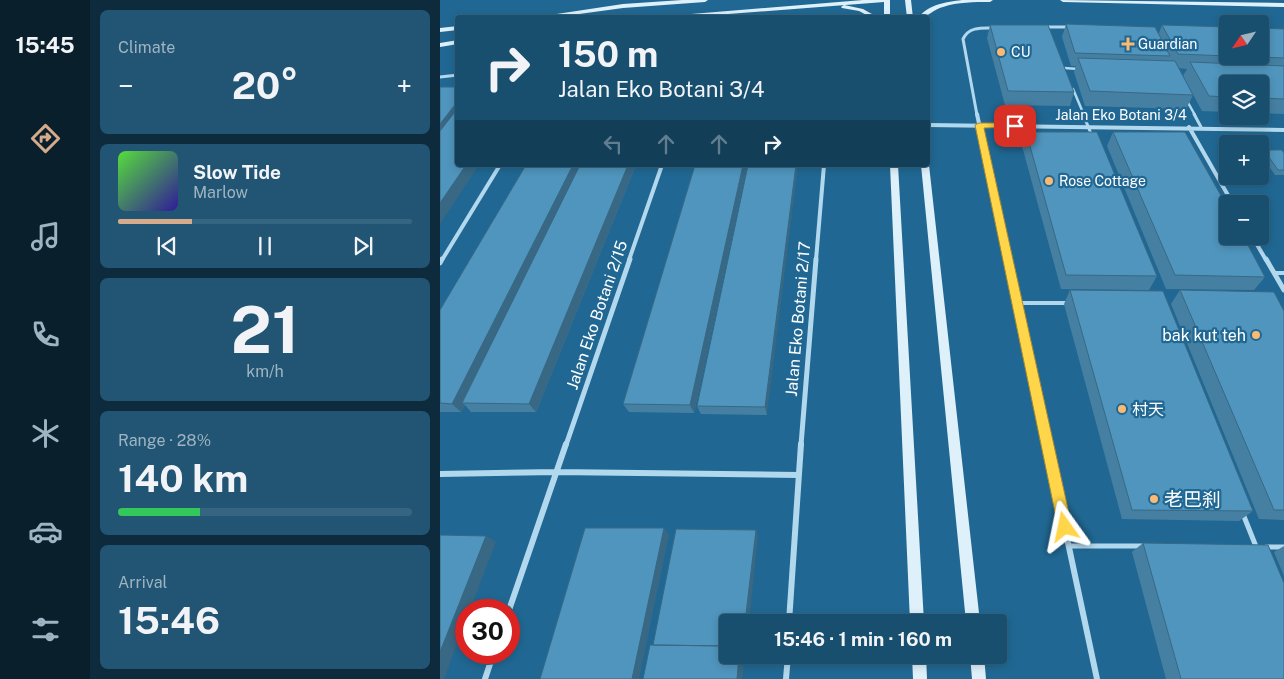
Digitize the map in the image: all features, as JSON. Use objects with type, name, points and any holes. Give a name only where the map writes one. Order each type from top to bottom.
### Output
[{"type":"main road","points":[[556,15],[623,6],[705,0]]},
{"type":"main road","points":[[682,15],[886,0],[887,15]]},
{"type":"main road","points":[[908,0],[910,15]]},
{"type":"main road","points":[[922,15],[950,3],[990,0]]},
{"type":"main road","points":[[1063,0],[1284,4]]},
{"type":"main road","points":[[790,6],[856,9],[872,15]]},
{"type":"main road","points":[[440,30],[455,28]]},
{"type":"main road","points":[[440,45],[455,42]]},
{"type":"main road","points":[[894,167],[917,614]]},
{"type":"main road","points":[[925,167],[972,614]]},
{"type":"main road","points":[[919,664],[920,679]]},
{"type":"main road","points":[[978,664],[979,679]]},
{"type":"street","points":[[1038,27],[1075,28]]},
{"type":"street","points":[[1002,28],[975,28],[964,34],[963,38],[979,125],[1097,679]]},
{"type":"street","points":[[440,77],[455,75]]},
{"type":"street","name":"Jalan Eko Botani 3/4","points":[[930,125],[1201,127],[1284,130]]},
{"type":"street","points":[[1189,127],[1228,195]]},
{"type":"street","points":[[440,263],[499,167]]},
{"type":"street","name":"Jalan Eko Botani 2/15","points":[[513,599],[661,167]]},
{"type":"street","name":"Jalan Eko Botani 2/17","points":[[789,614],[798,475],[824,167]]},
{"type":"street","points":[[1257,245],[1284,290]]},
{"type":"street","points":[[440,474],[556,472],[798,475]]},
{"type":"street","points":[[485,679],[490,664]]},
{"type":"street","points":[[786,679],[787,664]]},
{"type":"lane","points":[[1047,27],[1050,35]]},
{"type":"lane","points":[[1060,60],[1067,76]]},
{"type":"lane","points":[[1064,68],[1083,69]]},
{"type":"lane","points":[[1071,85],[1095,144]]},
{"type":"lane","points":[[1184,96],[1201,127]]},
{"type":"lane","points":[[1274,273],[1284,273]]},
{"type":"lane","points":[[1017,303],[1074,303]]},
{"type":"lane","points":[[1242,510],[1260,555]]},
{"type":"lane","points":[[1069,546],[1148,546]]},
{"type":"lane","points":[[1246,547],[1284,547]]},
{"type":"building","points":[[1066,24],[1155,27],[1170,56],[1075,53]]},
{"type":"building","points":[[990,25],[1048,25],[1074,92],[1008,91]]},
{"type":"building","points":[[1162,25],[1219,27],[1219,56],[1178,54]]},
{"type":"building","points":[[1269,28],[1284,29],[1284,58],[1269,57]]},
{"type":"building","points":[[1078,58],[1175,61],[1193,95],[1090,91]]},
{"type":"building","points":[[1190,62],[1219,63],[1219,65],[1284,66],[1284,99],[1269,98],[1269,75],[1219,75],[1219,97],[1209,96]]},
{"type":"building","points":[[440,87],[455,87],[455,105],[440,124]]},
{"type":"building","points":[[455,112],[455,167],[465,167],[440,203],[440,131]]},
{"type":"building","points":[[1026,132],[1097,132],[1157,276],[1066,275]]},
{"type":"building","points":[[1113,132],[1185,132],[1221,195],[1219,195],[1219,245],[1248,245],[1265,277],[1175,275]]},
{"type":"building","points":[[1269,150],[1282,150],[1284,153],[1284,170],[1278,170],[1269,157]]},
{"type":"building","points":[[525,167],[572,167],[452,404],[440,403],[440,310]]},
{"type":"building","points":[[579,167],[627,167],[529,404],[462,403]]},
{"type":"building","points":[[694,167],[743,167],[690,405],[623,404]]},
{"type":"building","points":[[748,167],[796,167],[765,407],[697,406]]},
{"type":"building","points":[[1070,290],[1163,291],[1253,511],[1132,510]]},
{"type":"building","points":[[1180,290],[1274,292],[1284,311],[1284,510],[1274,510]]},
{"type":"building","points":[[585,528],[664,528],[632,679],[540,679]]},
{"type":"building","points":[[676,529],[756,530],[746,614],[719,614],[719,646],[653,645]]},
{"type":"building","points":[[440,535],[486,536],[461,599],[455,599],[455,614],[440,652]]},
{"type":"building","points":[[1143,543],[1268,545],[1284,583],[1284,679],[1181,679]]},
{"type":"building","points":[[650,645],[719,646],[719,664],[738,664],[737,679],[643,679]]},
{"type":"place","name":"Guardian","points":[[1128,44]]},
{"type":"place","name":"CU","points":[[1001,52]]},
{"type":"place","name":"Rose Cottage","points":[[1049,181]]},
{"type":"place","name":"bak kut teh","points":[[1256,335]]},
{"type":"place","name":"村天","points":[[1122,409]]},
{"type":"place","name":"老巴刹","points":[[1154,499]]},
{"type":"route","points":[[1015,126],[979,125],[1065,527]]}]
